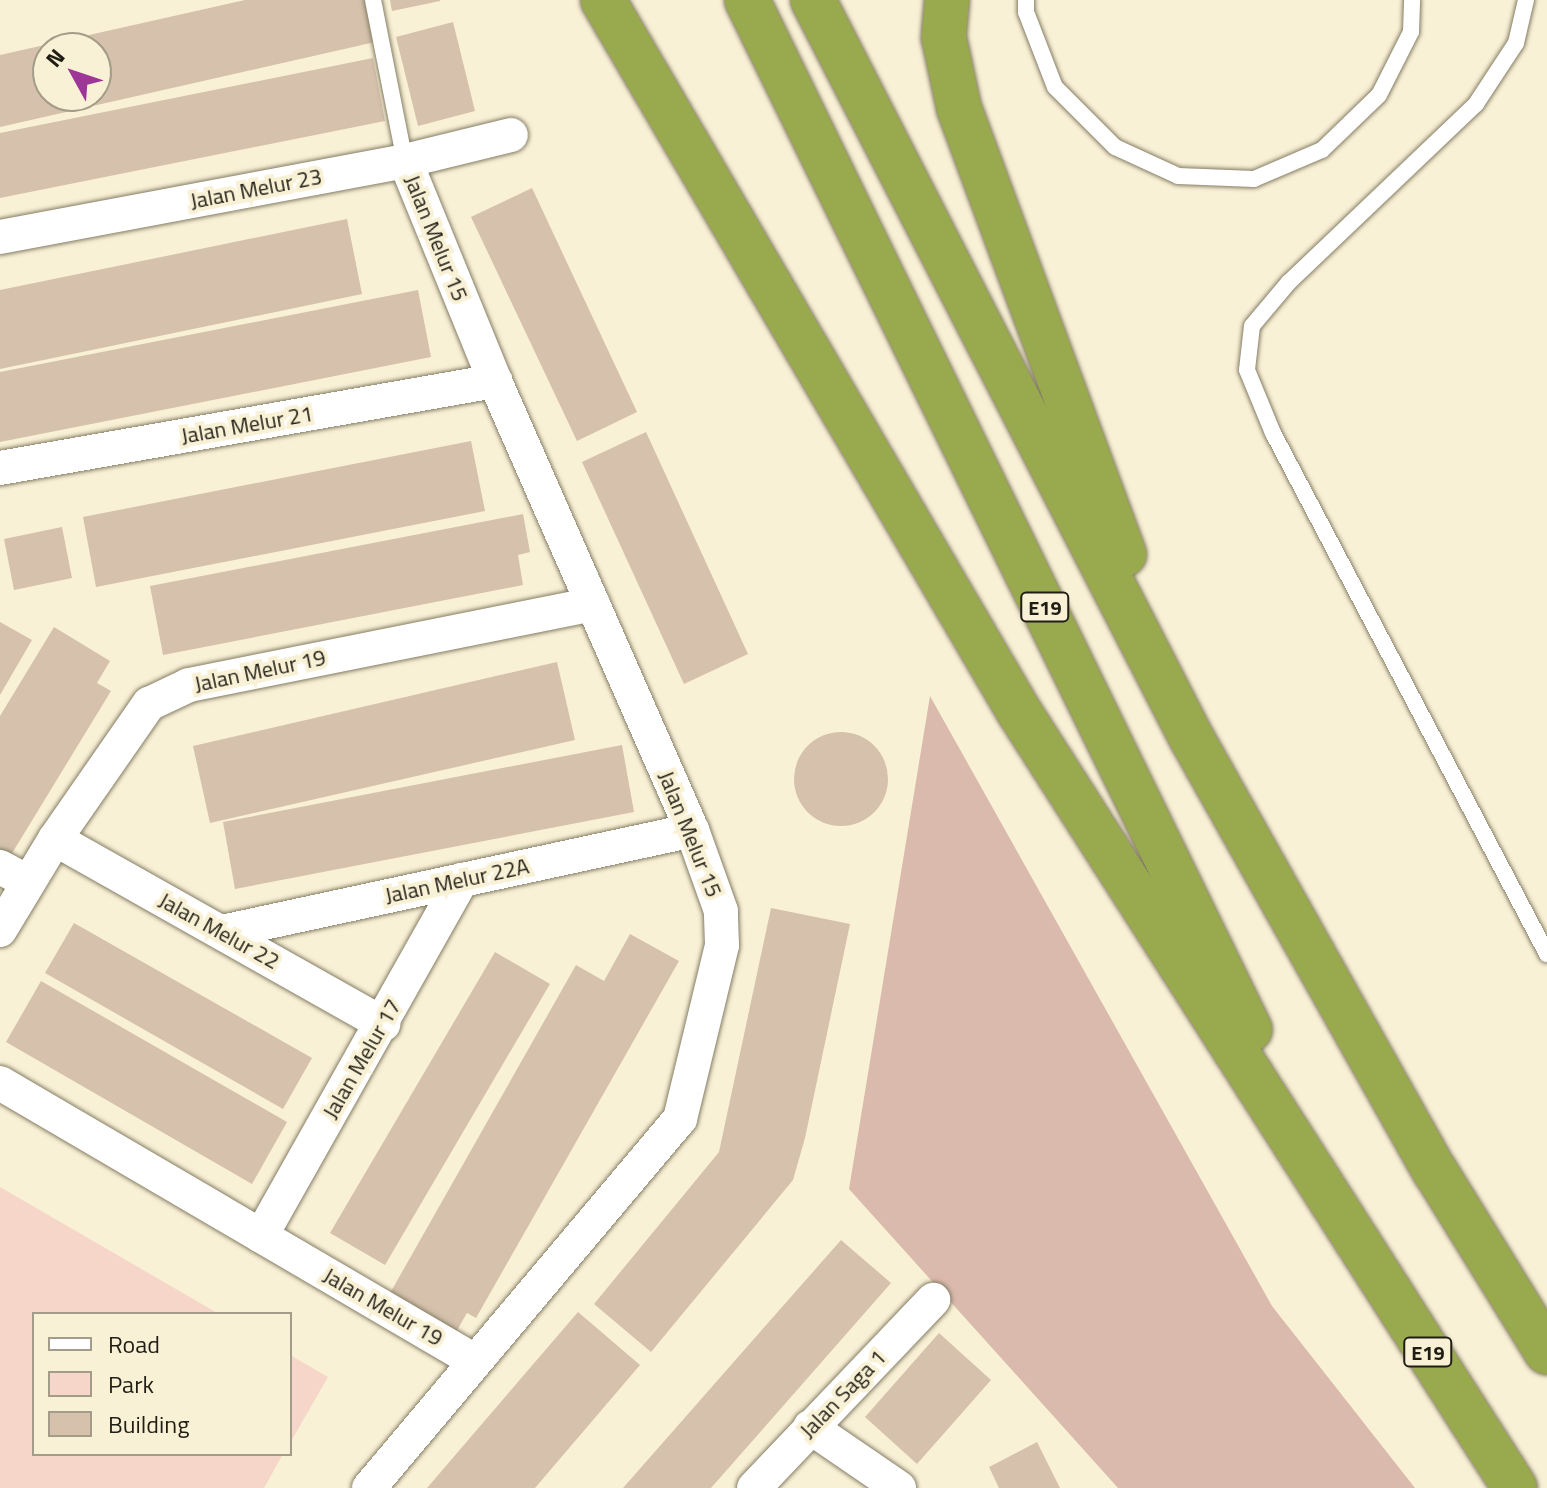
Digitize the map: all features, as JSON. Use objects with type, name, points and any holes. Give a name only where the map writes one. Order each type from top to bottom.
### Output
[{"type":"highway","points":[[603,0],[1018,710],[1340,1216]]},
{"type":"highway","name":"E19","points":[[747,0],[1340,1216],[1515,1488]]},
{"type":"highway","points":[[813,0],[1191,737],[1435,1171],[1547,1352]]},
{"type":"highway","points":[[947,0],[944,38],[959,108],[1191,737]]},
{"type":"street","name":"Jalan Melur 23","points":[[0,237],[405,161],[511,135]]},
{"type":"street","name":"Jalan Melur 15","points":[[369,1488],[680,1119],[722,945],[721,911],[692,830],[495,381],[405,161]]},
{"type":"street","name":"Jalan Melur 21","points":[[0,468],[495,381]]},
{"type":"street","name":"Jalan Melur 19","points":[[0,930],[14,874],[55,839],[149,704],[189,685],[593,604]]},
{"type":"street","name":"Jalan Melur 22A","points":[[222,932],[692,830]]},
{"type":"street","name":"Jalan Melur 22","points":[[55,839],[383,1024]]},
{"type":"street","name":"Jalan Melur 17","points":[[261,1236],[462,880]]},
{"type":"street","name":"Jalan Melur 19","points":[[0,1083],[475,1361]]},
{"type":"street","name":"Jalan Saga 1","points":[[754,1488],[933,1300]]},
{"type":"street","points":[[810,1427],[899,1488]]},
{"type":"lane","points":[[373,0],[405,161]]},
{"type":"lane","points":[[1026,0],[1026,12],[1055,87],[1115,147],[1178,176],[1254,179],[1322,150],[1379,95],[1411,32],[1412,0]]},
{"type":"lane","points":[[1526,0],[1516,43],[1476,104],[1289,282],[1252,326],[1247,370],[1273,433],[1547,954]]},
{"type":"green space","points":[[0,1187],[216,1312],[32,1312],[32,1456],[282,1456],[264,1488],[0,1488]]},
{"type":"green space","points":[[292,1356],[328,1377],[292,1440]]},
{"type":"shaded area","points":[[930,696],[1272,1306],[1415,1488],[1118,1488],[849,1189]]},
{"type":"building","points":[[245,0],[366,0],[375,42],[112,102],[112,32],[102,32]]},
{"type":"building","points":[[390,0],[440,0],[440,1],[392,11]]},
{"type":"building","points":[[453,22],[475,111],[418,126],[396,37]]},
{"type":"building","points":[[32,48],[32,112],[66,112],[0,127],[0,55]]},
{"type":"building","points":[[373,58],[385,121],[0,198],[0,133]]},
{"type":"building","points":[[532,188],[637,412],[577,441],[471,217]]},
{"type":"building","points":[[347,219],[362,294],[0,369],[0,290]]},
{"type":"building","points":[[418,290],[431,357],[0,442],[0,372]]},
{"type":"building","points":[[646,432],[748,654],[684,684],[582,462]]},
{"type":"building","points":[[471,441],[485,511],[96,587],[83,517]]},
{"type":"building","points":[[523,514],[530,552],[518,555],[523,585],[163,655],[150,586]]},
{"type":"building","points":[[62,527],[72,578],[14,590],[4,539]]},
{"type":"building","points":[[0,622],[32,640],[0,695]]},
{"type":"building","points":[[54,627],[110,661],[97,683],[111,691],[0,873],[0,716]]},
{"type":"building","points":[[557,662],[575,740],[210,823],[193,746]]},
{"type":"building","points":[[841,732],[859,736],[874,746],[884,761],[888,779],[884,797],[874,812],[859,822],[841,826],[823,822],[808,812],[798,797],[794,779],[798,761],[808,746],[823,736]]},
{"type":"building","points":[[622,745],[634,812],[235,889],[223,822]]},
{"type":"building","points":[[771,908],[850,924],[805,1138],[793,1180],[651,1352],[594,1304],[719,1152]]},
{"type":"building","points":[[74,923],[312,1058],[283,1109],[45,973]]},
{"type":"building","points":[[630,934],[679,961],[476,1318],[467,1313],[456,1332],[389,1295],[576,965],[604,981]]},
{"type":"building","points":[[495,952],[550,984],[385,1265],[330,1233]]},
{"type":"building","points":[[41,981],[287,1122],[252,1184],[6,1042]]},
{"type":"building","points":[[841,1240],[891,1283],[711,1488],[623,1488]]},
{"type":"building","points":[[578,1312],[640,1365],[535,1488],[427,1488]]},
{"type":"building","points":[[939,1333],[991,1380],[917,1464],[865,1417]]},
{"type":"building","points":[[1037,1442],[1060,1488],[999,1488],[989,1467]]}]
